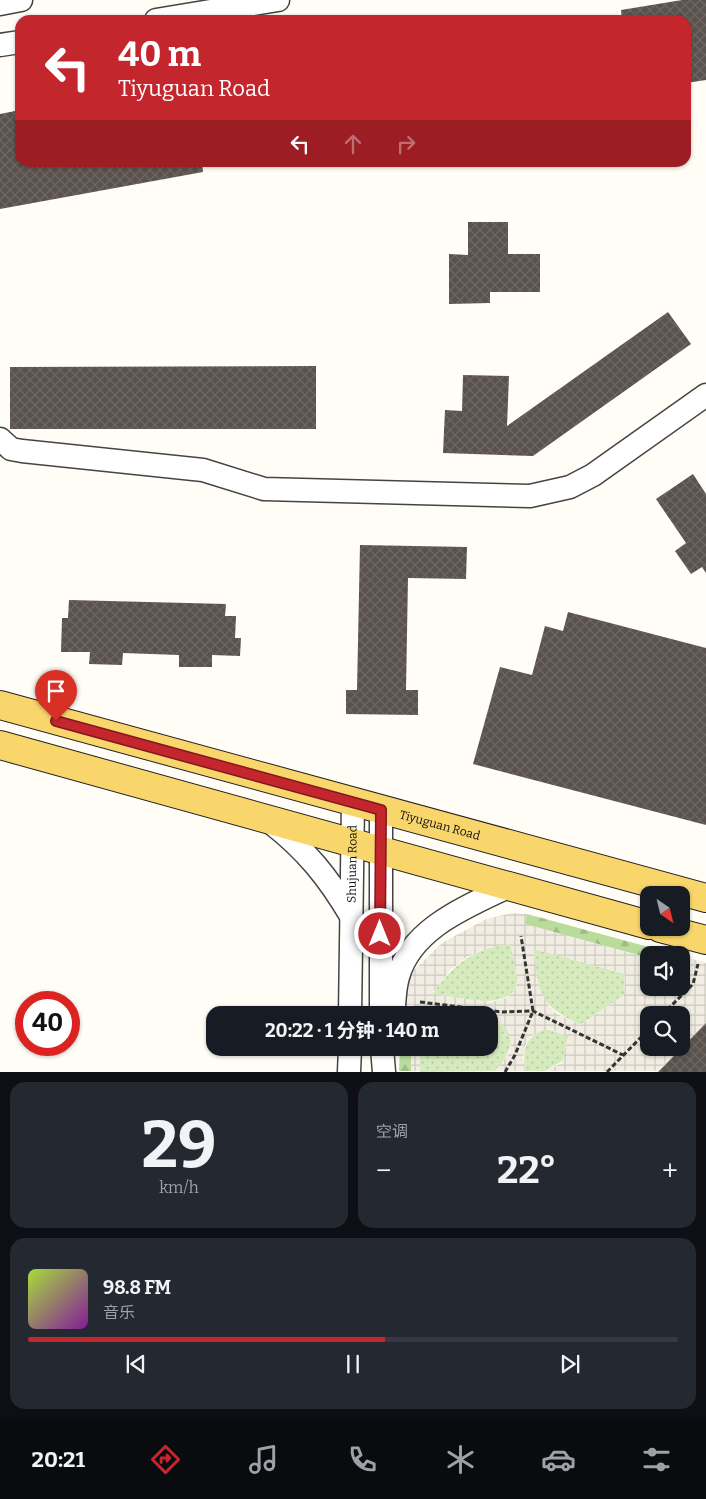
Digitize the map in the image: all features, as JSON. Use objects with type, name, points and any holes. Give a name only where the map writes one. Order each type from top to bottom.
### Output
[{"type":"main road","name":"Tiyuguan Road","points":[[0,705],[706,898]]},
{"type":"main road","points":[[0,745],[640,922]]},
{"type":"main road","points":[[675,936],[702,950]]},
{"type":"street","points":[[0,4],[21,0]]},
{"type":"street","points":[[186,15],[278,0]]},
{"type":"street","points":[[0,46],[15,43]]},
{"type":"street","points":[[0,439],[11,448],[22,451],[203,470],[264,489],[530,496],[570,488],[593,475],[706,395]]},
{"type":"street","name":"Shujuan Road","points":[[350,1006],[353,802]]},
{"type":"street","points":[[381,810],[381,1006]]},
{"type":"street","points":[[268,820],[294,840],[318,865],[351,916]]},
{"type":"street","points":[[394,1006],[394,993],[401,967],[422,938],[470,905],[510,886]]},
{"type":"street","points":[[350,1056],[350,1072]]},
{"type":"street","points":[[383,1056],[384,1072]]},
{"type":"path","points":[[507,1071],[533,1011],[521,936]]},
{"type":"path","points":[[671,1006],[693,984],[702,950]]},
{"type":"path","points":[[420,1002],[502,1012],[533,1011],[623,1055]]},
{"type":"path","points":[[607,1072],[640,1038]]},
{"type":"green space","points":[[527,914],[645,946],[640,946],[640,956],[524,924]]},
{"type":"green space","points":[[511,944],[518,978],[512,992],[504,998],[493,1001],[480,1001],[432,995],[447,975],[465,960],[486,949]]},
{"type":"green space","points":[[533,948],[625,974],[624,995],[580,1025],[555,1010],[543,996],[539,987]]},
{"type":"green space","points":[[498,1023],[507,1029],[510,1035],[511,1042],[506,1057],[495,1071],[420,1072],[420,1056],[498,1056]]},
{"type":"green space","points":[[544,1028],[568,1036],[563,1061],[544,1071],[526,1071],[524,1051],[526,1046],[532,1036]]},
{"type":"green space","points":[[400,1056],[412,1056],[411,1071],[399,1071]]},
{"type":"shaded area","points":[[512,913],[527,914],[525,924],[640,956],[640,996],[690,996],[690,958],[706,963],[706,1023],[690,1039],[690,1006],[640,1006],[640,1056],[673,1056],[658,1071],[544,1071],[562,1063],[568,1037],[548,1028],[531,1036],[525,1046],[523,1058],[526,1071],[495,1071],[510,1052],[511,1041],[507,1030],[498,1023],[498,1006],[401,1005],[405,983],[412,972],[442,943],[486,919]],"holes":[[[510,944],[518,981],[514,991],[506,998],[491,1002],[432,994],[450,970],[467,957],[489,948]],[[533,949],[625,974],[624,995],[580,1025],[556,1013],[549,1006],[539,987]]]},
{"type":"shaded area","points":[[412,1056],[420,1056],[420,1071],[411,1071]]},
{"type":"building","points":[[682,0],[706,0],[706,80],[691,82],[691,15],[622,15],[621,10]]},
{"type":"building","points":[[15,111],[15,167],[202,167],[203,172],[0,209],[0,114]]},
{"type":"building","points":[[468,222],[508,222],[508,254],[540,254],[540,292],[490,292],[490,303],[449,304],[449,254],[468,255]]},
{"type":"building","points":[[668,312],[691,344],[533,456],[443,453],[445,410],[462,411],[463,375],[509,376],[507,426]]},
{"type":"building","points":[[316,366],[316,429],[10,429],[10,367]]},
{"type":"building","points":[[693,474],[706,494],[706,573],[702,567],[691,574],[675,551],[686,543],[656,499]]},
{"type":"building","points":[[360,545],[467,547],[466,579],[408,578],[406,690],[418,690],[418,715],[346,714],[346,690],[357,690]]},
{"type":"building","points":[[69,600],[226,604],[225,616],[236,616],[235,638],[241,638],[240,656],[212,655],[212,667],[179,667],[179,655],[123,653],[122,665],[89,664],[90,652],[61,652],[62,618],[68,618]]},
{"type":"building","points":[[568,612],[706,648],[706,825],[473,764],[500,667],[532,675],[545,626],[563,631]]},
{"type":"building","points":[[706,1023],[706,1072],[658,1072],[674,1056],[690,1056],[690,1039]]},
{"type":"route","points":[[56,721],[381,810],[380,934]]}]
